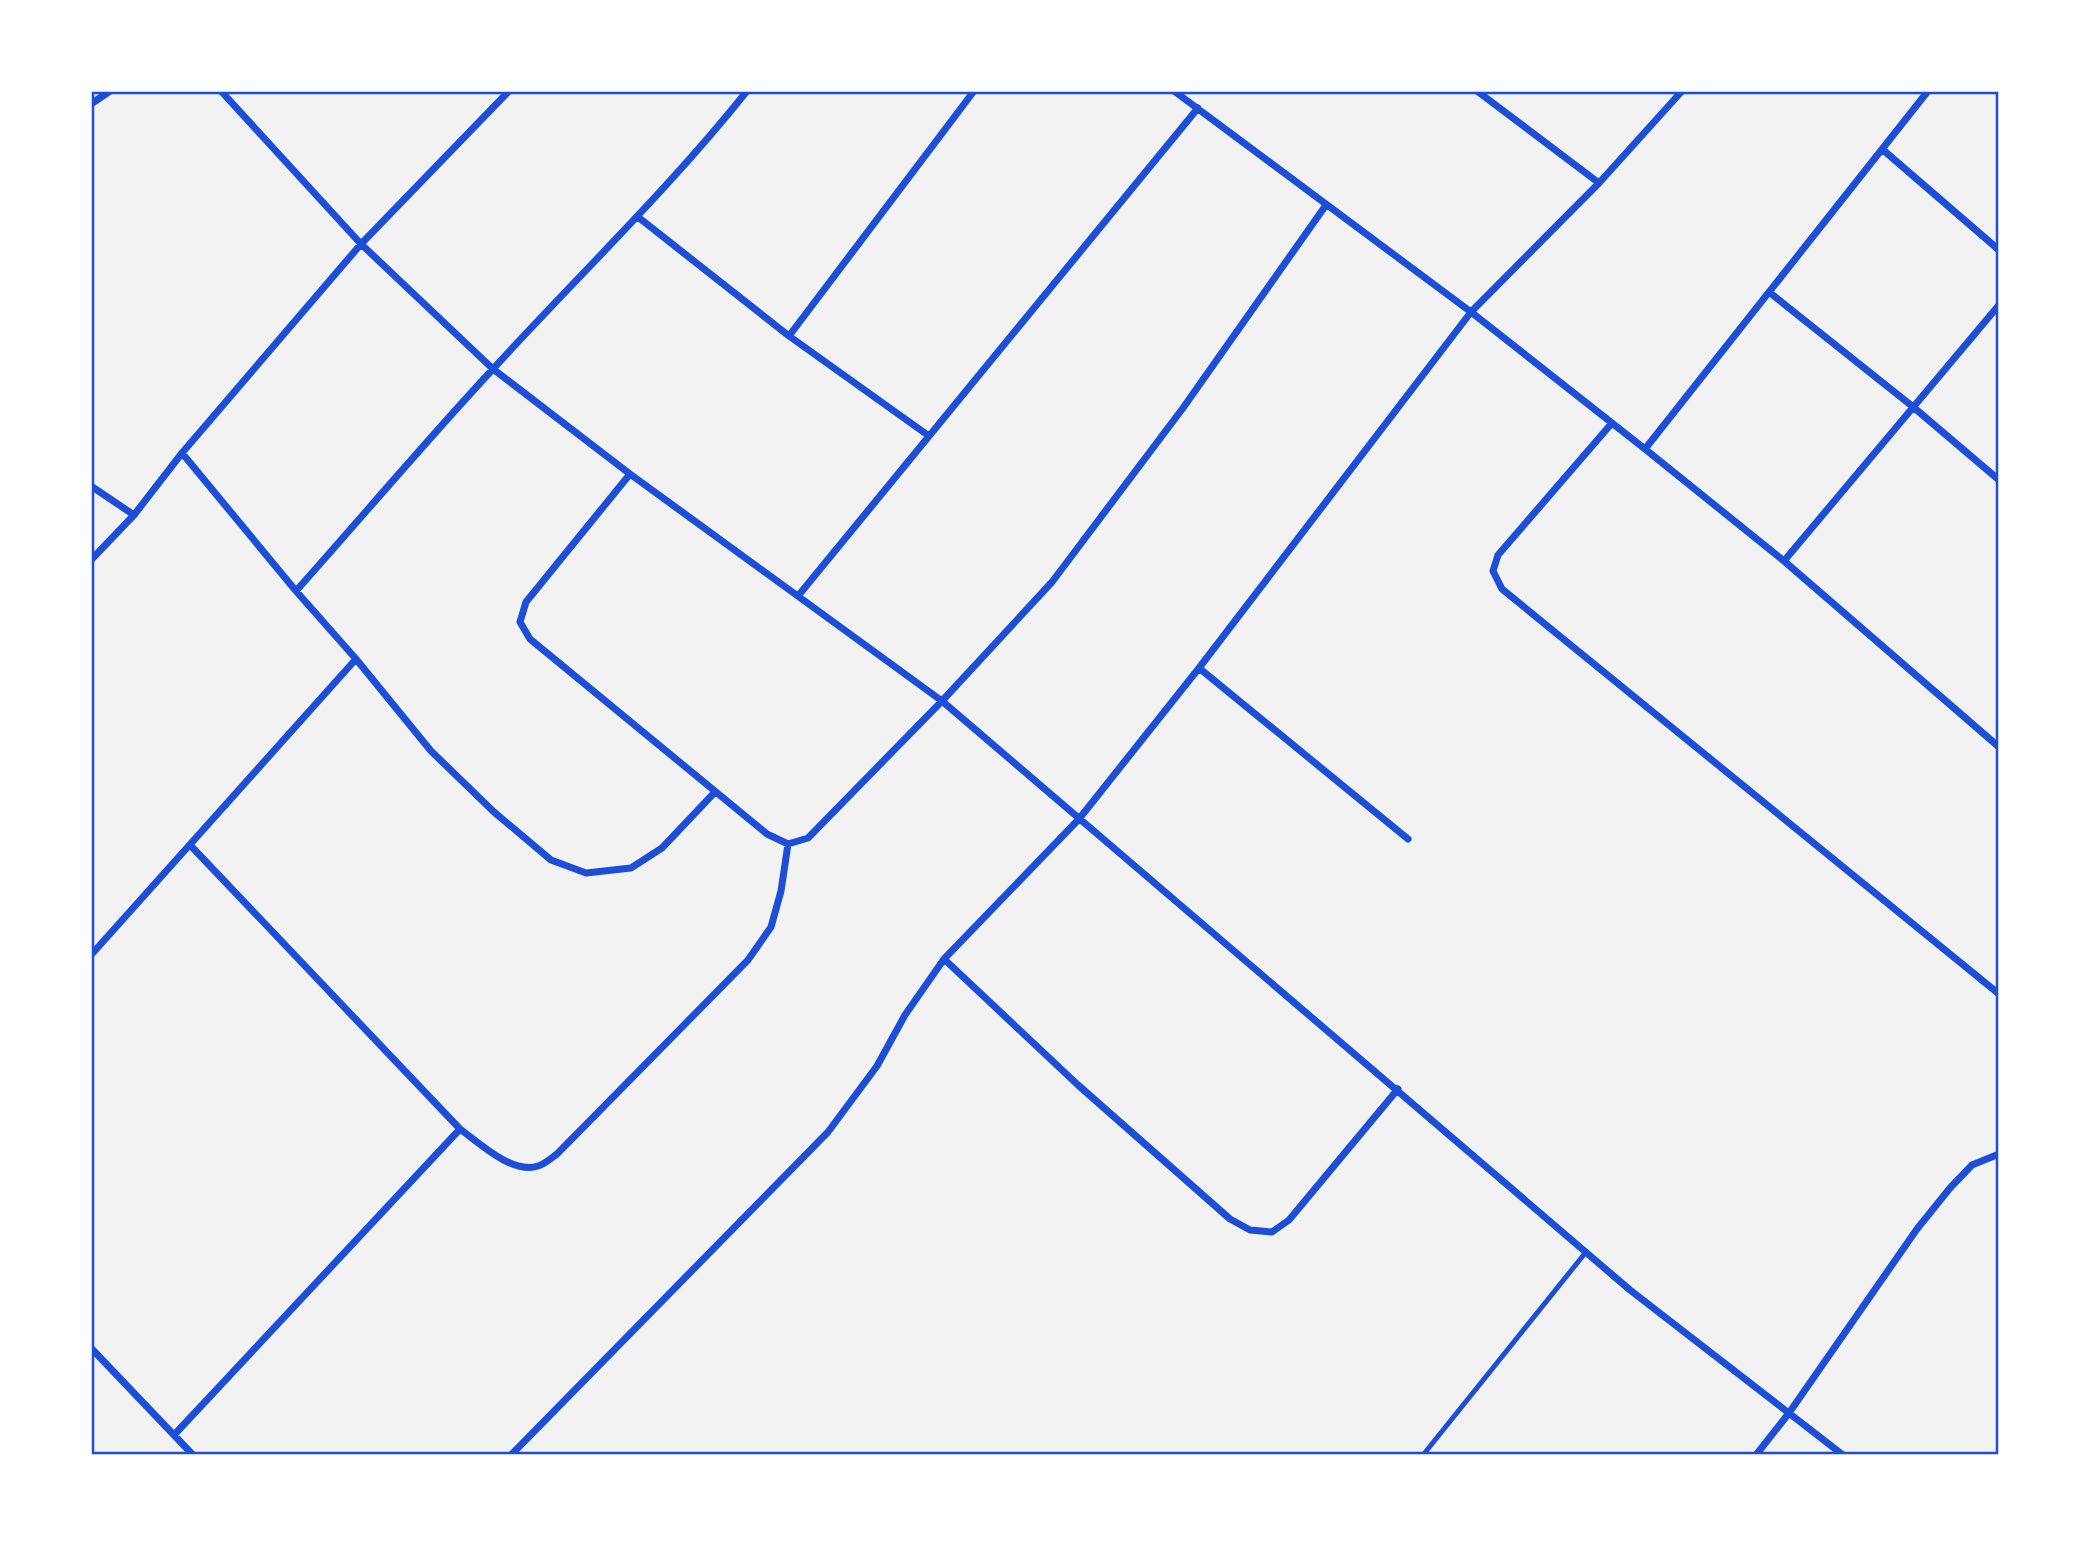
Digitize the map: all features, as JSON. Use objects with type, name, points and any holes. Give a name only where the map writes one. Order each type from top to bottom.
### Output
[{"type":"street","points":[[91,104],[110,91]]},
{"type":"street","points":[[221,91],[361,244],[493,369],[630,474],[942,701],[1630,1290],[1843,1455]]},
{"type":"street","points":[[91,559],[134,515],[182,453],[361,244],[509,91]]},
{"type":"street","points":[[296,591],[493,369],[704,145],[747,91]]},
{"type":"street","points":[[789,336],[974,91]]},
{"type":"street","points":[[1174,91],[1471,312],[1612,423],[1784,561],[1999,747]]},
{"type":"street","points":[[1477,91],[1599,183]]},
{"type":"street","points":[[511,1455],[828,1132],[877,1066],[905,1015],[944,959],[1079,818],[1199,668],[1471,312],[1599,183],[1682,91]]},
{"type":"street","points":[[1644,449],[1928,91]]},
{"type":"street","points":[[798,596],[1198,108]]},
{"type":"street","points":[[1882,149],[1999,250]]},
{"type":"street","points":[[630,474],[526,602],[520,622],[530,639],[767,834],[788,844],[808,838],[942,701],[1052,582],[1183,408],[1326,205]]},
{"type":"street","points":[[638,217],[789,336],[929,436]]},
{"type":"street","points":[[1769,292],[1912,406],[1999,480]]},
{"type":"street","points":[[1784,561],[1999,305]]},
{"type":"street","points":[[1612,423],[1498,555],[1493,571],[1502,589],[1999,994]]},
{"type":"street","points":[[182,453],[431,751],[494,813],[551,860],[586,873],[631,868],[662,848],[715,792]]},
{"type":"street","points":[[91,486],[134,515]]},
{"type":"street","points":[[91,955],[356,659]]},
{"type":"street","points":[[1199,668],[1408,839]]},
{"type":"street","points":[[191,846],[460,1129],[497,1157],[520,1167],[537,1167],[557,1154],[748,960],[771,927],[781,891],[788,844]]},
{"type":"street","points":[[944,959],[1078,1086],[1230,1219],[1250,1230],[1272,1232],[1289,1220],[1398,1089]]},
{"type":"street","points":[[174,1435],[460,1129]]},
{"type":"street","points":[[1756,1455],[1789,1413],[1917,1229],[1950,1188],[1972,1165],[1999,1154]]},
{"type":"street","points":[[91,1348],[194,1455]]},
{"type":"lane","points":[[1423,1455],[1586,1252]]}]
